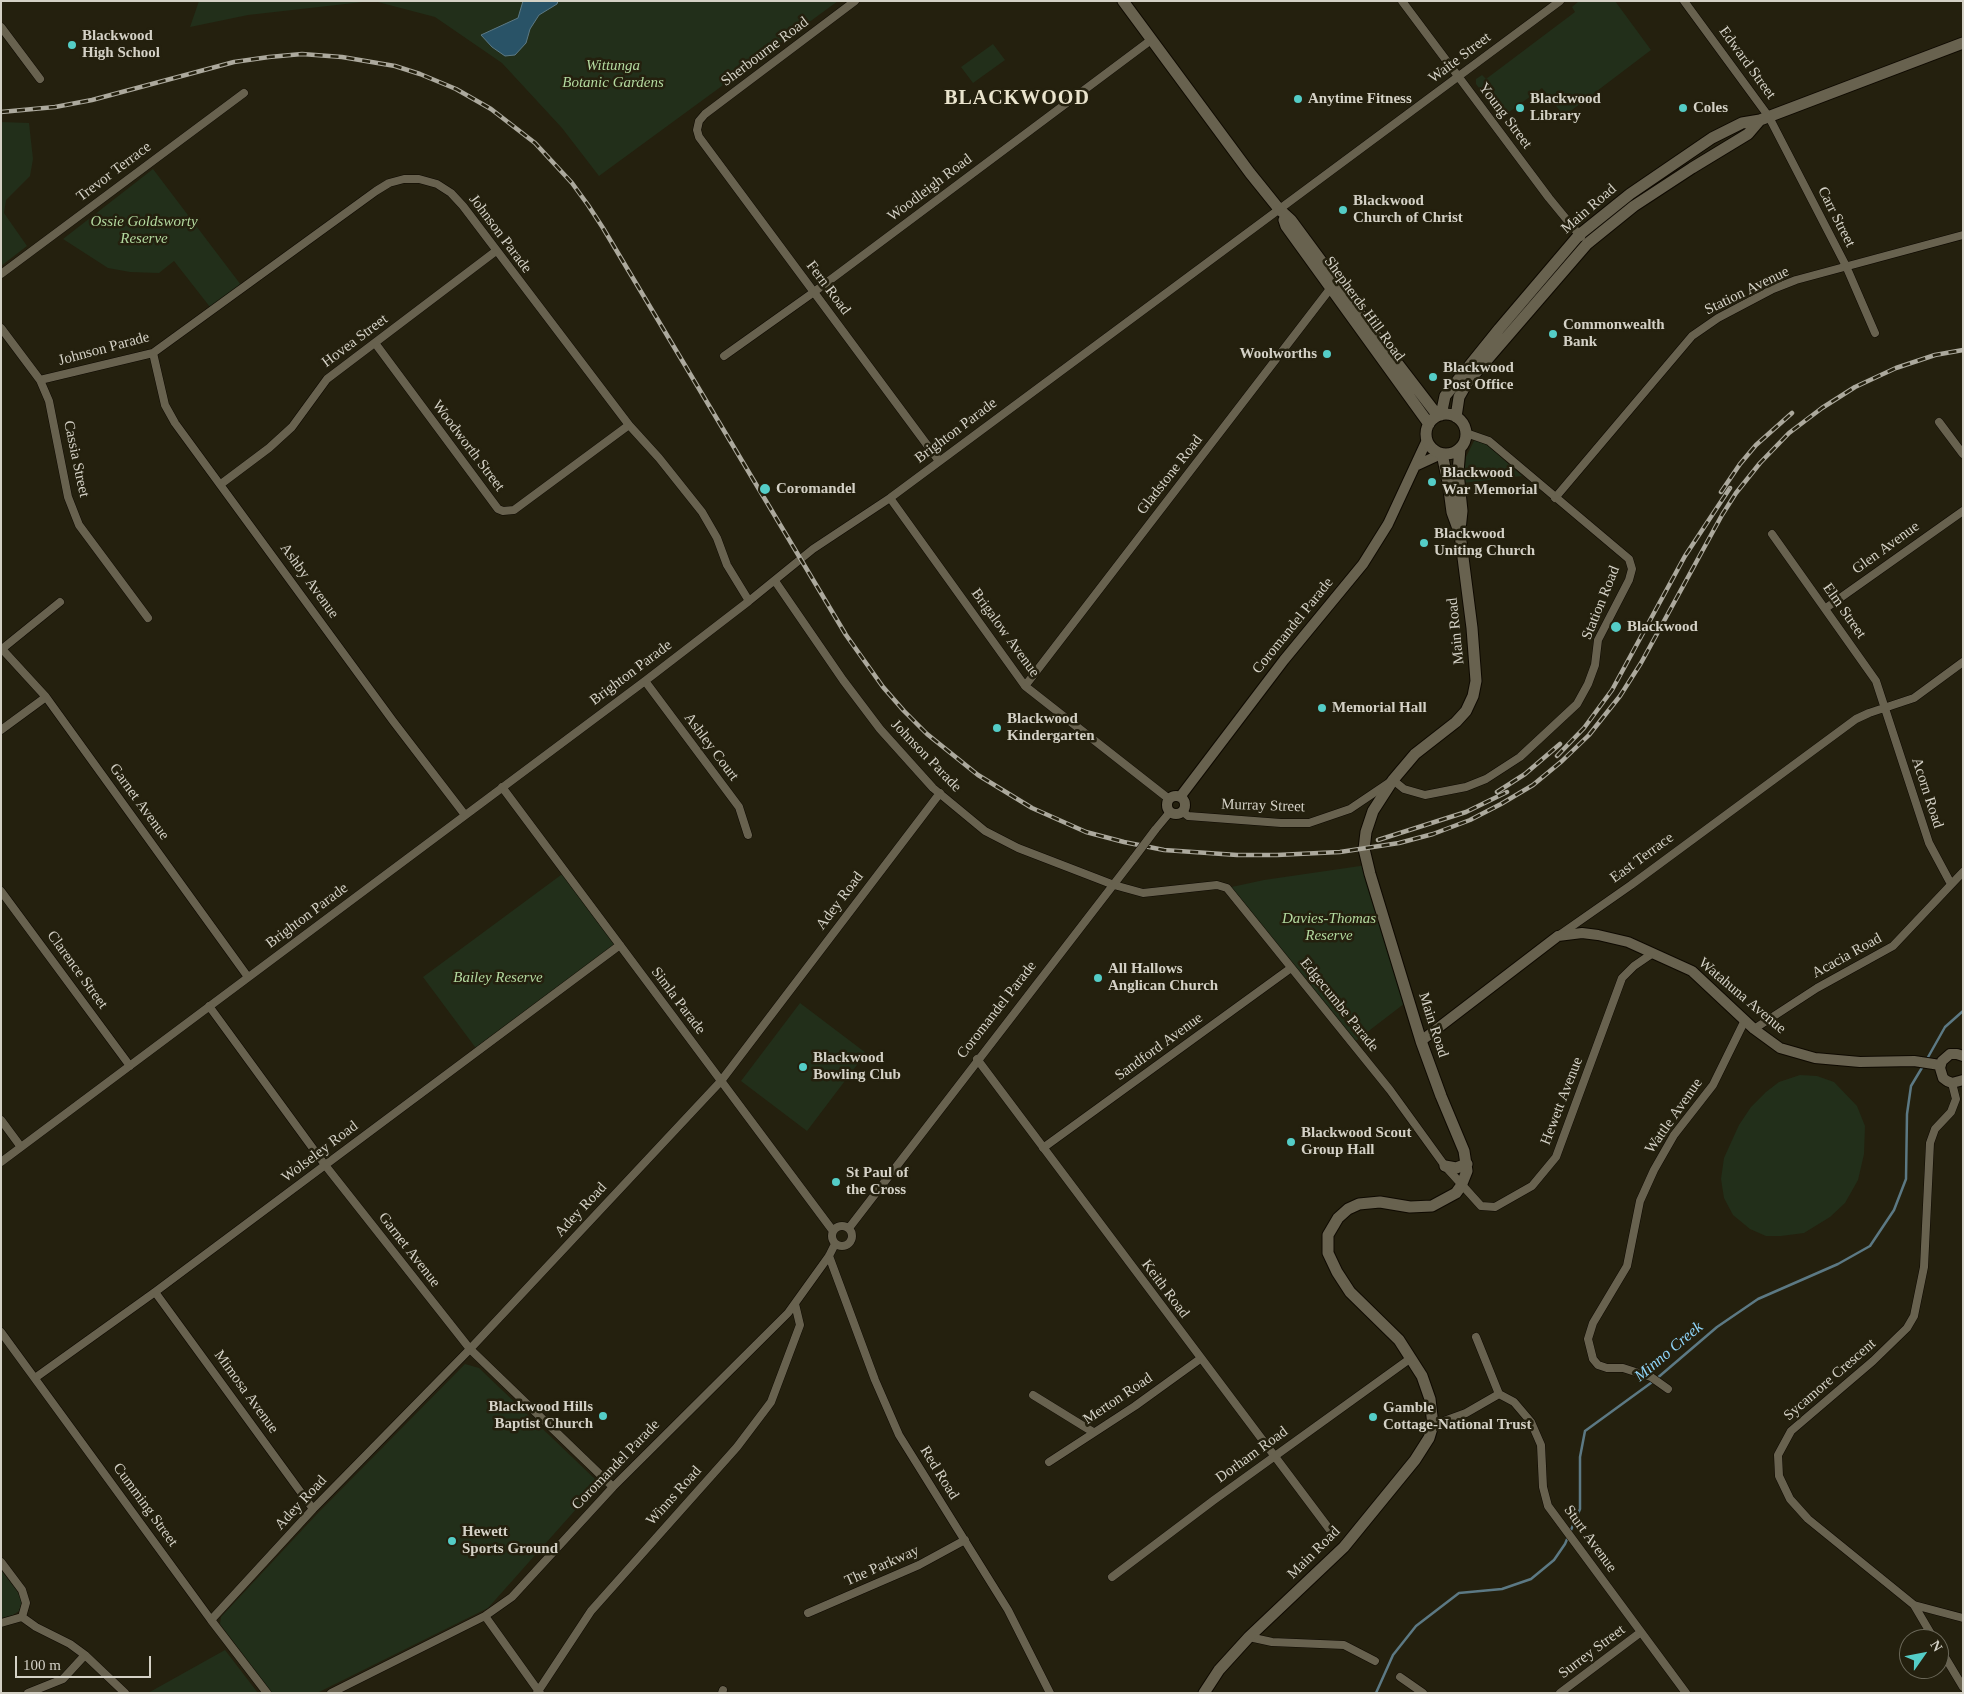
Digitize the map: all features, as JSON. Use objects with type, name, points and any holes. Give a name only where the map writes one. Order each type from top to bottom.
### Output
[{"type":"main road","name":"Shepherds Hill Road","points":[[1123,1],[1250,173],[1279,209],[1291,220],[1333,284],[1436,418]]},
{"type":"main road","name":"Main Road","points":[[1436,418],[1445,396],[1579,234],[1630,194],[1712,138],[1742,123],[1765,118],[1963,43]]},
{"type":"main road","name":"Main Road","points":[[1456,417],[1459,398],[1467,383],[1587,244],[1634,206],[1748,134],[1765,118]]},
{"type":"main road","name":"Shepherds Hill Road","points":[[1333,284],[1419,393],[1436,418]]},
{"type":"main road","points":[[1419,393],[1445,396]]},
{"type":"main road","points":[[1450,414],[1463,423],[1466,433],[1465,442],[1452,453],[1442,454],[1432,449],[1427,440],[1426,432],[1436,418],[1450,414]]},
{"type":"main road","name":"Main Road","points":[[1460,448],[1458,472],[1462,511],[1460,534],[1475,663],[1476,681],[1473,696],[1466,711],[1456,722],[1414,754],[1393,780],[1373,811],[1365,834],[1364,849],[1421,1041],[1464,1151],[1467,1164]]},
{"type":"main road","name":"Main Road","points":[[1442,454],[1452,512],[1460,534]]},
{"type":"main road","points":[[1445,1166],[1456,1168],[1467,1164],[1466,1177],[1461,1186]]},
{"type":"main road","name":"Main Road","points":[[1204,1693],[1219,1670],[1249,1637],[1344,1547],[1415,1460],[1430,1438],[1433,1425],[1430,1399],[1422,1376],[1399,1340],[1350,1292],[1328,1254],[1328,1235],[1338,1218],[1348,1209],[1359,1204],[1380,1202],[1410,1206],[1432,1206],[1456,1193],[1461,1186]]},
{"type":"street","name":"Sherbourne Road","points":[[697,130],[699,121],[705,114],[855,1]]},
{"type":"street","name":"Young Street","points":[[1402,1],[1549,198],[1587,244]]},
{"type":"street","name":"Waite Street","points":[[1279,209],[1560,1]]},
{"type":"street","name":"Edward Street","points":[[1684,1],[1765,118]]},
{"type":"street","points":[[1,26],[40,80]]},
{"type":"street","name":"Woodleigh Road","points":[[724,356],[814,292],[1151,40]]},
{"type":"street","name":"Trevor Terrace","points":[[1,274],[244,93]]},
{"type":"street","name":"Carr Street","points":[[1765,118],[1846,266],[1875,333]]},
{"type":"street","name":"Fern Road","points":[[697,130],[699,137],[939,461]]},
{"type":"street","name":"Johnson Parade","points":[[40,380],[154,353],[376,191],[390,183],[404,180],[419,179],[437,184],[451,193],[629,425],[659,458],[702,512],[717,538],[727,565],[749,601]]},
{"type":"street","name":"Brighton Parade","points":[[1,1162],[645,681],[813,550],[890,498],[1279,209]]},
{"type":"street","name":"Station Avenue","points":[[1555,498],[1692,336],[1718,318],[1773,289],[1846,266],[1963,235]]},
{"type":"street","name":"Hovea Street","points":[[221,484],[269,448],[292,427],[327,379],[496,251]]},
{"type":"street","name":"Gladstone Road","points":[[1025,686],[1333,284]]},
{"type":"street","name":"Cassia Street","points":[[1,328],[40,380],[49,401],[68,497],[80,525],[148,618]]},
{"type":"street","name":"Woodworth Street","points":[[375,343],[498,509],[503,511],[514,510],[629,425]]},
{"type":"street","name":"Ashby Avenue","points":[[154,353],[165,405],[176,423],[393,722],[465,815]]},
{"type":"street","points":[[1939,422],[1963,454]]},
{"type":"street","name":"Station Road","points":[[1393,780],[1404,789],[1425,796],[1466,787],[1486,779],[1505,768],[1534,745],[1577,704],[1588,684],[1595,665],[1598,640],[1629,580],[1632,569],[1629,559],[1489,441],[1466,433]]},
{"type":"street","name":"Coromandel Parade","points":[[1180,798],[1279,666],[1363,564],[1388,524],[1427,440]]},
{"type":"street","points":[[1415,466],[1442,454]]},
{"type":"street","name":"Brigalow Avenue","points":[[890,498],[1025,686],[1169,799]]},
{"type":"street","name":"Glen Avenue","points":[[1826,608],[1963,510]]},
{"type":"street","name":"Elm Street","points":[[1772,534],[1876,681],[1886,708]]},
{"type":"street","name":"Johnson Parade","points":[[775,581],[880,729],[940,793],[986,831],[1018,848],[1114,885]]},
{"type":"street","points":[[2,649],[60,602]]},
{"type":"street","name":"Garnet Avenue","points":[[2,649],[46,697],[248,977]]},
{"type":"street","name":"East Terrace","points":[[1421,1041],[1558,936],[1631,885],[1856,719],[1914,698],[1963,662]]},
{"type":"street","name":"Ashley Court","points":[[645,681],[739,808],[748,835]]},
{"type":"street","points":[[1,730],[46,697]]},
{"type":"street","name":"Acorn Road","points":[[1886,708],[1929,843],[1951,884]]},
{"type":"street","name":"Murray Street","points":[[1182,811],[1188,816],[1282,823],[1309,822],[1350,809],[1393,780]]},
{"type":"street","name":"Simla Parade","points":[[502,787],[833,1231]]},
{"type":"street","name":"Adey Road","points":[[211,1620],[313,1509],[470,1349],[721,1081],[940,793]]},
{"type":"street","points":[[1174,796],[1180,798],[1185,804],[1182,811],[1176,814],[1170,812],[1167,805],[1169,799],[1174,796]]},
{"type":"street","name":"Coromandel Parade","points":[[848,1228],[1170,812]]},
{"type":"street","name":"Acacia Road","points":[[1754,1029],[1817,988],[1893,946],[1963,872]]},
{"type":"street","name":"Edgecumbe Parade","points":[[1114,885],[1143,893],[1217,885],[1227,888],[1390,1090],[1461,1186]]},
{"type":"street","name":"Clarence Street","points":[[1,891],[130,1066]]},
{"type":"street","name":"Watahuna Avenue","points":[[1558,936],[1598,935],[1628,942],[1692,971],[1754,1029],[1780,1048],[1816,1058],[1860,1062],[1918,1062],[1936,1064]]},
{"type":"street","name":"Wolseley Road","points":[[36,1378],[155,1292],[620,945]]},
{"type":"street","name":"Hewett Avenue","points":[[1461,1186],[1481,1206],[1495,1207],[1532,1186],[1556,1157],[1622,978],[1634,966],[1653,953]]},
{"type":"street","name":"Sandford Avenue","points":[[1042,1148],[1291,968]]},
{"type":"street","name":"Garnet Avenue","points":[[209,1006],[325,1165],[470,1349],[613,1487]]},
{"type":"street","name":"Wattle Avenue","points":[[1668,1388],[1651,1377],[1623,1368],[1607,1368],[1598,1365],[1593,1359],[1588,1339],[1593,1323],[1627,1266],[1640,1201],[1654,1170],[1674,1135],[1714,1085],[1745,1020]]},
{"type":"street","points":[[1963,1056],[1950,1054],[1936,1064],[1943,1078],[1952,1083],[1963,1080]]},
{"type":"street","name":"Keith Road","points":[[977,1060],[1333,1534]]},
{"type":"street","name":"Sycamore Crescent","points":[[1952,1083],[1956,1099],[1951,1112],[1935,1129],[1930,1143],[1924,1267],[1914,1316],[1907,1328],[1873,1362],[1791,1431],[1778,1455],[1779,1476],[1790,1499],[1808,1519],[1914,1605],[1963,1618]]},
{"type":"street","points":[[1,1120],[21,1147]]},
{"type":"street","points":[[840,1225],[848,1228],[852,1234],[851,1241],[842,1246],[836,1244],[832,1238],[833,1231],[840,1225]]},
{"type":"street","name":"Coromandel Parade","points":[[331,1693],[485,1616],[512,1598],[613,1487],[788,1313],[836,1244]]},
{"type":"street","name":"Red Road","points":[[829,1256],[875,1380],[898,1435],[1008,1610],[1050,1693]]},
{"type":"street","name":"Mimosa Avenue","points":[[155,1292],[313,1509]]},
{"type":"street","name":"Winns Road","points":[[539,1692],[591,1611],[737,1447],[771,1402],[800,1326],[795,1304]]},
{"type":"street","points":[[788,1313],[798,1317]]},
{"type":"street","name":"Cumming Street","points":[[1,1332],[211,1620],[267,1693]]},
{"type":"street","points":[[1433,1425],[1466,1413],[1499,1394],[1476,1337]]},
{"type":"street","name":"Dorham Road","points":[[1112,1577],[1274,1456],[1411,1358]]},
{"type":"street","name":"Merton Road","points":[[1049,1462],[1135,1406],[1200,1359]]},
{"type":"street","name":"Sturt Avenue","points":[[1499,1394],[1514,1402],[1531,1422],[1541,1445],[1543,1487],[1548,1506],[1686,1693]]},
{"type":"street","points":[[1033,1395],[1093,1432]]},
{"type":"street","name":"The Parkway","points":[[808,1613],[919,1565],[965,1540]]},
{"type":"street","points":[[1,1562],[22,1590],[26,1603],[22,1617]]},
{"type":"street","points":[[1914,1605],[1928,1629]]},
{"type":"street","points":[[485,1616],[539,1692]]},
{"type":"street","points":[[1,1623],[22,1617]]},
{"type":"street","points":[[22,1617],[36,1627],[70,1644],[85,1655],[125,1693]]},
{"type":"street","name":"Surrey Street","points":[[1560,1693],[1640,1632]]},
{"type":"street","points":[[1249,1637],[1272,1642],[1344,1645],[1375,1661]]},
{"type":"street","points":[[28,1693],[63,1679],[85,1655]]},
{"type":"street","points":[[1949,1664],[1963,1687]]},
{"type":"street","points":[[1400,1677],[1423,1693]]},
{"type":"green space","points":[[199,1],[372,1],[248,15],[190,27]]},
{"type":"green space","name":"Wittunga Botanic Gardens","points":[[374,1],[838,1],[599,176],[562,128],[502,63],[435,17]]},
{"type":"green space","points":[[1579,1],[1615,1],[1651,50],[1564,116],[1542,88],[1501,118],[1476,84],[1476,79],[1482,75],[1486,79],[1575,12],[1572,7]]},
{"type":"green space","points":[[993,44],[1005,60],[973,83],[961,67]]},
{"type":"green space","points":[[1,122],[29,123],[33,159],[30,176],[6,200],[4,213],[27,246],[1,266]]},
{"type":"green space","name":"Ossie Goldsworty Reserve","points":[[153,169],[241,285],[210,307],[174,261],[159,273],[130,272],[108,268],[63,239]]},
{"type":"green space","points":[[1475,439],[1486,444],[1522,476],[1463,483],[1466,457]]},
{"type":"green space","name":"Davies-Thomas Reserve","points":[[1367,865],[1409,1000],[1353,1043],[1227,888],[1264,880]]},
{"type":"green space","name":"Bailey Reserve","points":[[565,872],[620,945],[478,1051],[423,977]]},
{"type":"green space","name":"Blackwood Bowling Club","points":[[800,1003],[866,1053],[807,1131],[741,1081]]},
{"type":"green space","points":[[1800,1075],[1817,1076],[1834,1082],[1857,1106],[1865,1126],[1864,1154],[1858,1180],[1845,1203],[1830,1217],[1804,1233],[1766,1236],[1750,1229],[1733,1215],[1724,1198],[1721,1179],[1724,1158],[1739,1125],[1751,1107],[1779,1082]]},
{"type":"green space","points":[[465,1364],[479,1368],[595,1479],[594,1489],[488,1608],[317,1693],[272,1693],[220,1624],[221,1617],[317,1514]]},
{"type":"green space","points":[[1,1570],[17,1591],[21,1599],[21,1605],[19,1611],[1,1619]]},
{"type":"green space","points":[[225,1650],[258,1693],[148,1693]]},
{"type":"water","points":[[523,1],[558,1],[557,4],[539,15],[530,29],[526,43],[515,55],[505,56],[492,47],[481,35],[518,18]]},
{"type":"waterway","name":"Minno Creek","points":[[1927,1059],[1945,1027],[1963,1011]]},
{"type":"waterway","name":"Minno Creek","points":[[1376,1693],[1393,1655],[1416,1626],[1459,1593],[1502,1589],[1531,1579],[1554,1560],[1565,1544],[1580,1509],[1580,1457],[1585,1431],[1655,1380],[1717,1327],[1758,1299],[1838,1264],[1870,1246],[1894,1210],[1906,1179],[1907,1114],[1911,1086],[1923,1066]]},
{"type":"railway","points":[[1,112],[55,107],[92,100],[234,62],[302,54],[342,57],[395,66],[456,89],[491,109],[535,143],[572,183],[588,205],[846,635],[883,687],[904,711],[927,734],[978,775],[1032,808],[1086,832],[1164,850],[1237,855],[1277,855],[1340,852],[1399,843],[1433,834],[1470,820],[1533,785],[1589,735],[1620,696],[1641,663],[1736,493],[1760,463],[1789,433],[1822,408],[1855,387],[1896,368],[1935,355],[1963,350]]},
{"type":"railway","points":[[1721,492],[1756,445],[1792,413]]},
{"type":"railway","points":[[1557,756],[1584,728],[1612,690],[1685,556],[1730,488]]},
{"type":"railway","points":[[1497,792],[1525,774],[1560,744]]},
{"type":"railway","points":[[1378,840],[1466,812],[1507,792]]},
{"type":"place","name":"Blackwood High School","points":[[72,45]]},
{"type":"place","name":"Anytime Fitness","points":[[1298,99]]},
{"type":"place","name":"Blackwood Library","points":[[1520,108]]},
{"type":"place","name":"Coles","points":[[1683,108]]},
{"type":"place","name":"Blackwood Church of Christ","points":[[1343,210]]},
{"type":"place","name":"Commonwealth Bank","points":[[1553,334]]},
{"type":"place","name":"Woolworths","points":[[1327,354]]},
{"type":"place","name":"Blackwood Post Office","points":[[1433,377]]},
{"type":"place","name":"Blackwood War Memorial","points":[[1432,482]]},
{"type":"place","name":"Coromandel","points":[[765,489]]},
{"type":"place","name":"Blackwood Uniting Church","points":[[1424,543]]},
{"type":"place","name":"Blackwood","points":[[1616,627]]},
{"type":"place","name":"Memorial Hall","points":[[1322,708]]},
{"type":"place","name":"Blackwood Kindergarten","points":[[997,728]]},
{"type":"place","name":"All Hallows Anglican Church","points":[[1098,978]]},
{"type":"place","name":"Blackwood Bowling Club","points":[[803,1067]]},
{"type":"place","name":"Blackwood Scout Group Hall","points":[[1291,1142]]},
{"type":"place","name":"St Paul of the Cross","points":[[836,1182]]},
{"type":"place","name":"Blackwood Hills Baptist Church","points":[[603,1416]]},
{"type":"place","name":"Gamble Cottage-National Trust","points":[[1373,1417]]},
{"type":"place","name":"Hewett Sports Ground","points":[[452,1541]]},
{"type":"district","name":"BLACKWOOD","points":[[1017,99]]}]
